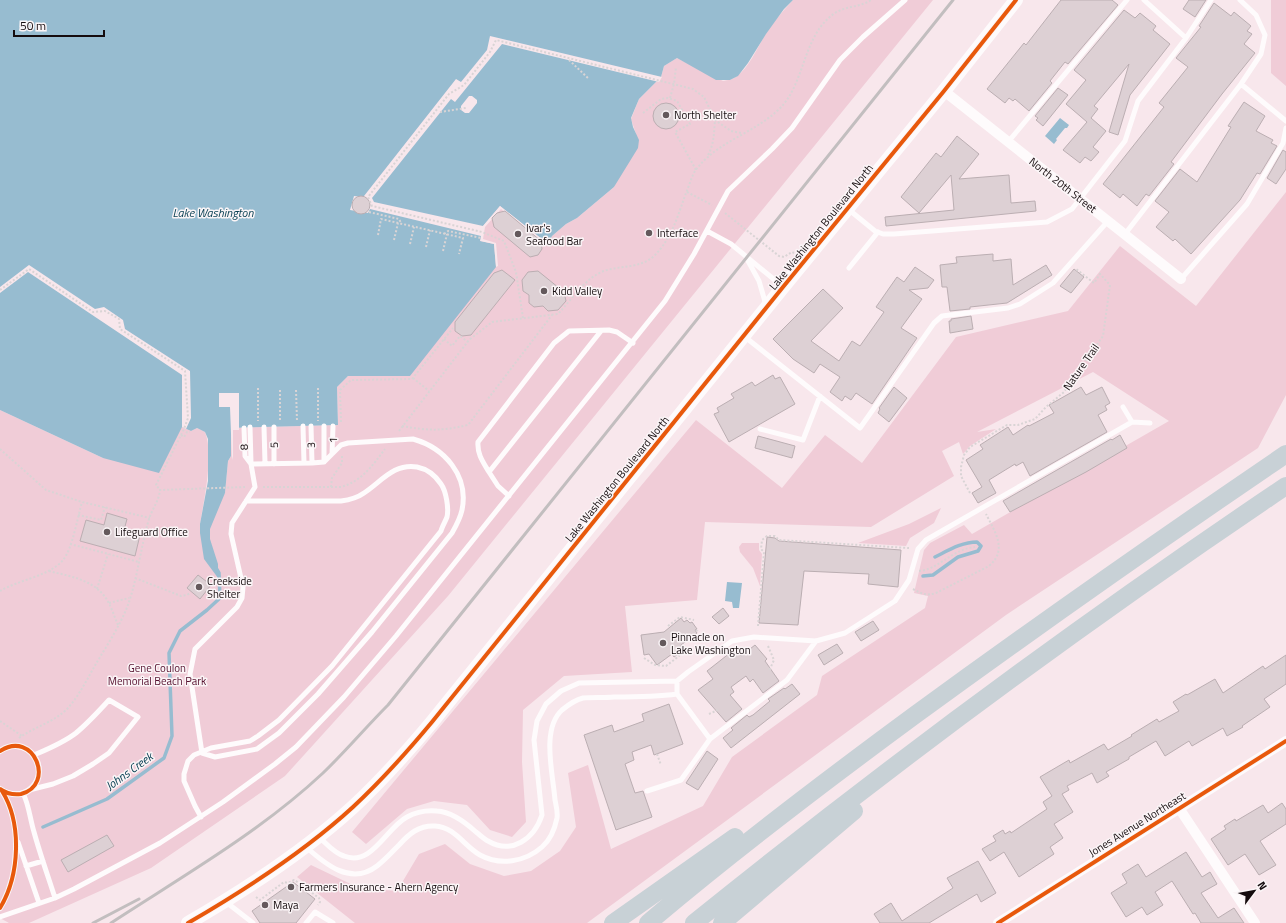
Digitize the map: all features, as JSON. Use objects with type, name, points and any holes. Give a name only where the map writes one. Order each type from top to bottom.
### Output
[{"type":"highway","points":[[648,923],[715,867],[874,746],[1037,627],[1180,526],[1286,454]]},
{"type":"highway","points":[[694,923],[773,859],[889,770],[1124,598],[1286,486]]},
{"type":"highway","points":[[722,923],[998,690]]},
{"type":"highway","points":[[613,923],[728,842],[874,746]]},
{"type":"street","name":"Lake Washington Boulevard North","points":[[188,923],[225,902],[305,846],[352,808],[388,773],[432,722],[743,336],[944,91],[1016,0]]},
{"type":"street","name":"North 20th Street","points":[[944,91],[1182,279]]},
{"type":"street","name":"Jones Avenue Northeast","points":[[998,923],[1286,740]]},
{"type":"street","points":[[1179,808],[1255,923]]},
{"type":"lane","points":[[0,917],[55,898],[160,844],[202,817],[275,764],[314,728],[368,669],[633,343],[680,279],[728,191],[792,128],[840,60],[904,0]]},
{"type":"lane","points":[[1008,142],[1127,0]]},
{"type":"lane","points":[[1144,0],[1186,38]]},
{"type":"lane","points":[[848,209],[874,231],[883,234],[894,234],[1047,222],[1072,209],[1079,198],[1125,141],[1138,101],[1186,38],[1211,0]]},
{"type":"lane","points":[[1125,234],[1241,84],[1261,54],[1265,36],[1256,15],[1240,0]]},
{"type":"lane","points":[[1241,84],[1286,121]]},
{"type":"lane","points":[[1182,279],[1247,204],[1283,143],[1286,128]]},
{"type":"lane","points":[[743,336],[860,428],[934,323],[942,316],[1008,308],[1020,304],[1053,283],[1108,221]]},
{"type":"lane","points":[[707,231],[731,244],[783,287]]},
{"type":"lane","points":[[848,268],[878,232]]},
{"type":"lane","points":[[746,256],[759,281],[767,307]]},
{"type":"lane","points":[[509,496],[498,486],[480,458],[477,448],[478,442],[554,343],[569,331],[609,330],[617,332],[633,343]]},
{"type":"lane","points":[[489,472],[601,331]]},
{"type":"lane","points":[[760,428],[803,440],[820,396]]},
{"type":"lane","points":[[1123,407],[1132,422]]},
{"type":"lane","points":[[317,836],[343,856],[352,858],[360,857],[368,854],[407,817],[422,812],[437,811],[452,814],[465,822],[487,841],[498,845],[510,846],[521,842],[531,836],[538,826],[542,815],[534,740],[537,721],[546,704],[561,691],[579,683],[677,681],[732,641],[754,637],[816,641],[844,633],[895,601],[910,580],[918,549],[926,540],[1132,422],[1150,423]]},
{"type":"lane","points":[[303,426],[304,463]]},
{"type":"lane","name":"3","points":[[310,426],[312,463]]},
{"type":"lane","points":[[321,426],[324,462]]},
{"type":"lane","name":"1","points":[[332,454],[333,426]]},
{"type":"lane","points":[[264,427],[265,463]]},
{"type":"lane","name":"5","points":[[274,427],[274,464]]},
{"type":"lane","points":[[202,753],[190,674],[194,649],[237,607],[242,598],[243,587],[231,534],[232,523],[255,487],[247,428]]},
{"type":"lane","points":[[202,753],[215,757],[257,749],[279,733],[318,694],[372,632],[452,533],[459,520],[463,503],[461,485],[454,468],[447,458],[424,442],[413,439],[359,442],[341,445],[324,462],[251,464]]},
{"type":"lane","points":[[202,817],[195,806],[184,781],[184,774],[188,762],[194,756],[211,748],[250,741],[279,720],[332,666],[440,531],[447,516],[443,486],[436,476],[424,468],[409,466],[399,468],[387,475],[364,493],[353,499],[341,501],[246,501]]},
{"type":"lane","points":[[647,791],[681,780],[710,739],[788,680],[816,641]]},
{"type":"lane","points":[[677,681],[677,694],[710,739]]},
{"type":"lane","points":[[305,846],[327,865],[338,871],[351,874],[364,872],[376,867],[415,830],[425,827],[436,826],[446,829],[456,834],[479,855],[495,861],[512,861],[528,856],[542,847],[552,833],[557,817],[549,740],[552,726],[558,713],[569,704],[583,698],[677,694]]},
{"type":"lane","points":[[1,790],[9,794],[16,795],[42,786],[53,784],[73,776],[109,753],[138,717],[110,700],[75,734],[34,755]]},
{"type":"lane","points":[[1,751],[8,747],[15,746],[28,750],[34,755],[39,767],[39,773],[38,780],[29,790]]},
{"type":"lane","points":[[1,790],[9,802],[16,838],[39,903]]},
{"type":"lane","points":[[23,793],[28,802],[30,817],[55,898]]},
{"type":"lane","points":[[0,908],[9,889],[14,872],[16,838]]},
{"type":"lane","points":[[26,866],[43,861]]},
{"type":"lane","points":[[225,902],[253,923]]},
{"type":"lane","points":[[306,923],[315,912],[334,923]]},
{"type":"path","points":[[160,490],[228,487],[340,487],[352,484],[364,476],[468,342],[492,322],[558,314],[593,277],[605,271],[642,263],[654,256],[664,244],[673,229],[689,183],[696,170],[707,157],[722,145],[763,122],[778,110],[788,99],[814,36],[821,26],[834,14],[848,7],[867,3],[871,0]]},
{"type":"path","points":[[523,318],[516,272],[504,241],[482,232],[372,206],[368,197],[449,94],[464,85],[490,52],[496,40],[693,89],[704,97],[715,120],[712,148],[707,157]]},
{"type":"path","points":[[569,60],[589,80]]},
{"type":"path","points":[[670,98],[674,84],[676,67]]},
{"type":"path","points":[[642,113],[661,99],[670,98],[677,101],[690,124],[675,132],[696,170]]},
{"type":"path","points":[[440,112],[466,108]]},
{"type":"path","points":[[715,120],[731,131],[742,134]]},
{"type":"path","points":[[686,192],[712,205]]},
{"type":"path","points":[[369,212],[399,219],[394,240]]},
{"type":"path","points":[[724,212],[779,256],[784,257],[792,252],[794,253]]},
{"type":"path","points":[[378,235],[382,219],[430,230],[463,238],[459,254]]},
{"type":"path","points":[[410,244],[414,227]]},
{"type":"path","points":[[426,247],[430,230]]},
{"type":"path","points":[[443,250],[448,231],[481,238]]},
{"type":"path","points":[[0,290],[28,269],[93,312],[105,311],[118,320],[120,329],[185,372],[188,418],[156,485],[160,490],[160,496],[150,518],[130,598],[118,625],[76,697],[66,709],[47,722],[28,731],[1,751]]},
{"type":"path","points":[[402,426],[427,430],[448,430],[468,425],[552,315]]},
{"type":"path","points":[[341,422],[340,390],[351,380],[412,379],[453,328]]},
{"type":"path","points":[[444,339],[452,346],[460,336],[468,342]]},
{"type":"path","points":[[413,378],[430,391]]},
{"type":"path","points":[[258,388],[258,427]]},
{"type":"path","points":[[318,388],[321,426]]},
{"type":"path","points":[[280,390],[280,427]]},
{"type":"path","points":[[296,390],[297,426]]},
{"type":"path","points":[[181,435],[184,437],[187,432],[190,432]]},
{"type":"path","points":[[331,487],[332,478],[342,464],[341,445]]},
{"type":"path","points":[[0,449],[46,490],[82,502],[150,518]]},
{"type":"path","points":[[0,591],[49,570],[63,561],[70,544],[82,502]]},
{"type":"path","points":[[78,515],[100,520],[105,507]]},
{"type":"path","points":[[906,586],[922,594],[930,595],[989,566],[994,562],[998,556],[999,542],[982,508]]},
{"type":"path","points":[[758,626],[764,552],[761,549],[762,540],[767,536],[775,536],[779,540],[908,548]]},
{"type":"path","points":[[70,544],[139,562]]},
{"type":"path","points":[[912,571],[928,569],[954,553],[967,548],[975,548]]},
{"type":"path","points":[[97,589],[108,554]]},
{"type":"path","points":[[49,570],[87,582],[97,589],[104,595],[109,603],[118,625]]},
{"type":"path","points":[[135,578],[181,596],[190,593]]},
{"type":"path","points":[[109,603],[130,598]]},
{"type":"path","points":[[668,626],[680,618],[694,620]]},
{"type":"path","points":[[766,643],[774,660],[769,671]]},
{"type":"path","points":[[644,658],[655,665],[666,666],[679,656],[678,654]]},
{"type":"path","points":[[709,714],[720,709]]},
{"type":"path","points":[[0,721],[22,736]]},
{"type":"path","points":[[657,754],[661,765]]},
{"type":"path","points":[[254,894],[260,900],[284,882],[288,883],[294,880],[319,898],[320,902],[315,912]]},
{"type":"green space","name":"Gene Coulon Memorial Beach Park","points":[[793,0],[933,0],[448,596],[285,776],[151,868],[29,923],[9,923],[0,918],[0,410],[103,458],[182,427],[191,431],[197,428],[205,432],[209,452],[206,490],[200,524],[225,493],[228,461],[231,456],[231,428],[338,425],[337,387],[348,376],[410,376],[480,241],[483,226],[500,206],[548,244],[552,236],[566,224],[577,218],[614,187],[636,134],[631,119],[639,99],[661,77],[664,66],[677,58],[723,81],[734,78],[746,67],[768,30]]},
{"type":"green space","points":[[1271,0],[1286,0],[1286,86],[1271,73]]},
{"type":"green space","points":[[1286,192],[1286,395],[1258,448],[1006,615],[587,923],[355,923],[297,877],[311,865],[359,888],[397,891],[419,854],[445,844],[470,864],[504,876],[531,871],[560,851],[576,827],[568,773],[588,765],[611,849],[703,806],[732,757],[817,695],[822,676],[925,608],[928,596],[914,593],[924,550],[930,543],[964,525],[972,534],[1169,421],[1093,372],[977,432],[996,429],[970,446],[963,454],[959,442],[942,451],[954,476],[871,527],[705,522],[697,600],[625,606],[632,672],[564,676],[523,710],[522,762],[526,822],[512,837],[490,830],[467,805],[434,801],[407,809],[366,844],[352,832],[696,420],[782,488],[825,435],[862,463],[956,337],[1068,311],[1120,246],[1196,306]]},
{"type":"green space","points":[[941,508],[934,523],[910,538],[906,546],[858,543],[909,524]]},
{"type":"green space","points":[[742,543],[759,543],[759,550],[762,554],[760,586],[753,568],[740,552],[739,547]]},
{"type":"water","name":"Lake Washington","points":[[0,0],[793,0],[784,9],[738,76],[730,80],[716,80],[677,58],[664,66],[661,77],[639,99],[631,118],[639,140],[638,148],[614,187],[577,218],[566,224],[552,236],[548,244],[500,206],[483,226],[481,241],[494,244],[496,267],[410,376],[348,376],[337,387],[338,425],[231,428],[231,456],[228,461],[225,493],[210,529],[210,539],[218,564],[218,578],[204,559],[200,533],[200,524],[208,481],[208,439],[205,432],[197,428],[191,431],[182,427],[159,473],[103,458],[0,410]]},
{"type":"water","points":[[1060,118],[1069,125],[1056,139],[1057,140],[1054,144],[1045,136]]},
{"type":"water","points":[[727,582],[742,583],[739,608],[733,608],[732,602],[725,601]]},
{"type":"pier","points":[[490,36],[662,77],[659,82],[502,44],[455,102],[451,99],[372,198],[374,202],[483,226],[500,206],[548,244],[546,245],[501,209],[485,227],[483,239],[496,243],[498,266],[496,267],[494,244],[480,241],[481,236],[370,209],[368,213],[350,210],[354,196],[364,196],[456,79],[461,82],[487,50]]},
{"type":"pier","points":[[469,96],[472,96],[477,100],[477,103],[469,113],[465,113],[461,110],[461,106]]},
{"type":"pier","points":[[29,265],[95,309],[104,307],[123,320],[125,329],[190,371],[191,418],[186,429],[182,427],[182,375],[28,272],[0,293],[0,287]]},
{"type":"pier","points":[[219,393],[239,393],[239,430],[233,430],[232,460],[230,407],[219,407]]},
{"type":"building","points":[[1061,0],[1112,0],[1118,5],[1068,64],[1065,62],[1050,81],[1052,83],[1029,111],[1015,99],[1013,101],[1009,98],[1005,103],[987,89],[1024,43],[1026,45]]},
{"type":"building","points":[[1189,0],[1206,0],[1195,17],[1183,9]]},
{"type":"building","points":[[1214,3],[1231,16],[1234,12],[1251,26],[1247,31],[1252,34],[1244,44],[1255,53],[1171,162],[1174,164],[1149,196],[1146,194],[1137,206],[1123,194],[1120,198],[1103,184],[1164,107],[1159,103],[1188,67],[1176,58],[1201,27],[1199,26]]},
{"type":"building","points":[[1124,10],[1135,18],[1140,13],[1156,26],[1153,30],[1170,44],[1130,95],[1118,135],[1109,132],[1129,64],[1094,106],[1098,109],[1091,118],[1106,131],[1093,147],[1099,152],[1091,161],[1085,157],[1080,163],[1063,150],[1087,122],[1066,104],[1086,80],[1074,70]]},
{"type":"building","points":[[1058,88],[1068,95],[1043,126],[1036,120],[1038,118],[1035,116]]},
{"type":"building","points":[[1244,102],[1265,116],[1256,131],[1273,140],[1271,143],[1277,146],[1260,174],[1257,173],[1240,200],[1191,254],[1175,239],[1173,241],[1156,227],[1169,212],[1155,201],[1180,169],[1197,182],[1231,127],[1228,126]]},
{"type":"building","name":"North Shelter","points":[[666,103],[675,107],[679,116],[675,125],[666,129],[657,125],[653,116],[657,107]]},
{"type":"building","points":[[957,136],[979,154],[959,179],[1009,175],[1011,203],[1035,201],[1036,211],[886,226],[885,217],[954,210],[951,175],[919,213],[901,197],[936,153],[941,157]]},
{"type":"building","points":[[1283,150],[1286,152],[1286,169],[1276,184],[1267,178]]},
{"type":"building","points":[[357,196],[365,196],[370,201],[368,212],[365,214],[357,214],[352,209],[352,201]]},
{"type":"building","name":"Ivar's Seafood Bar","points":[[505,211],[541,241],[542,249],[538,255],[530,257],[494,227],[492,218],[497,213]]},
{"type":"building","points":[[993,254],[993,261],[1011,259],[1013,285],[1046,265],[1052,275],[1007,303],[950,311],[947,287],[942,287],[940,265],[957,263],[956,257]]},
{"type":"building","points":[[915,267],[934,280],[928,288],[909,290],[922,299],[901,328],[917,338],[872,404],[856,393],[851,400],[845,396],[842,401],[830,392],[840,377],[820,364],[814,373],[793,359],[773,339],[823,289],[843,308],[811,341],[839,361],[852,341],[860,346],[884,312],[876,307],[897,277],[904,282]]},
{"type":"building","points":[[1074,269],[1084,277],[1071,293],[1060,286]]},
{"type":"building","points":[[502,270],[515,280],[471,335],[462,336],[455,331],[455,322],[494,273]]},
{"type":"building","name":"Kidd Valley","points":[[538,271],[564,292],[566,301],[558,310],[548,311],[543,306],[534,307],[529,303],[529,295],[523,291],[522,280],[528,272]]},
{"type":"building","points":[[971,316],[973,329],[950,333],[949,321],[951,321],[951,319]]},
{"type":"building","points":[[773,375],[775,379],[780,377],[795,404],[729,442],[714,414],[719,412],[717,408],[734,398],[731,394],[752,382],[755,386]]},
{"type":"building","points":[[894,387],[907,398],[889,422],[878,413],[879,408]]},
{"type":"building","points":[[1081,387],[1086,395],[1102,387],[1110,403],[1105,406],[1107,410],[1098,415],[1107,432],[1030,476],[1023,462],[1016,466],[1015,464],[989,480],[996,493],[978,503],[972,493],[982,487],[966,460],[983,449],[980,445],[1008,427],[1013,435],[1028,425],[1029,426],[1054,413],[1049,405]]},
{"type":"building","points":[[1120,435],[1127,448],[1086,472],[1010,512],[1003,501],[1111,439],[1112,440]]},
{"type":"building","points":[[758,436],[795,446],[792,458],[755,448]]},
{"type":"building","name":"Lifeguard Office","points":[[107,513],[127,519],[124,530],[140,535],[135,556],[80,541],[86,520],[104,525]]},
{"type":"building","points":[[767,537],[775,538],[779,541],[901,550],[898,587],[868,584],[869,574],[804,571],[798,625],[759,623]]},
{"type":"building","name":"Creekside Shelter","points":[[198,575],[211,585],[200,599],[187,588]]},
{"type":"building","points":[[723,608],[729,616],[719,624],[712,617]]},
{"type":"building","name":"Pinnacle on Lake Washington","points":[[681,618],[684,622],[687,620],[690,623],[692,622],[697,629],[695,630],[697,633],[681,645],[684,650],[674,657],[672,654],[657,665],[649,654],[644,655],[641,635],[664,632]]},
{"type":"building","points":[[873,621],[879,630],[861,641],[855,632]]},
{"type":"building","points":[[837,644],[843,653],[824,665],[818,655]]},
{"type":"building","points":[[755,645],[767,659],[765,661],[779,681],[763,693],[753,679],[750,682],[746,676],[731,687],[734,692],[730,695],[742,709],[726,722],[698,690],[713,679],[707,671],[735,649],[741,656]]},
{"type":"building","points":[[1286,655],[1286,684],[1264,699],[1270,707],[1242,726],[1243,727],[1227,736],[1223,728],[1192,746],[1189,741],[1165,756],[1156,741],[1106,772],[1109,776],[1097,783],[1092,773],[1067,786],[1069,790],[1062,794],[1073,812],[1054,824],[1063,838],[1050,847],[1054,854],[1019,877],[1004,852],[990,861],[982,849],[996,841],[993,836],[1003,830],[1005,834],[1010,831],[1011,833],[1047,809],[1043,802],[1052,796],[1040,777],[1069,760],[1070,763],[1104,744],[1108,750],[1157,719],[1159,722],[1179,711],[1173,702],[1215,679],[1223,693],[1263,666],[1265,669]]},
{"type":"building","points":[[792,684],[800,694],[731,748],[723,738],[733,730],[731,728],[747,715],[749,717],[753,715],[770,701],[768,699]]},
{"type":"building","points":[[669,704],[683,744],[654,755],[651,745],[632,752],[634,760],[625,764],[635,793],[643,791],[652,817],[616,830],[584,735],[612,725],[614,732],[644,721],[642,714]]},
{"type":"building","points":[[707,751],[718,759],[698,790],[686,783]]},
{"type":"building","points":[[1282,803],[1286,809],[1286,824],[1260,841],[1276,865],[1259,875],[1245,854],[1228,865],[1211,839],[1226,829],[1224,826],[1235,819],[1236,821],[1263,805],[1268,813]]},
{"type":"building","points":[[107,835],[114,846],[68,872],[61,860]]},
{"type":"building","points":[[1186,852],[1202,877],[1210,872],[1217,884],[1201,893],[1218,918],[1234,908],[1244,923],[1201,923],[1195,913],[1193,914],[1172,881],[1155,892],[1163,905],[1147,915],[1142,907],[1126,917],[1111,893],[1127,883],[1122,874],[1138,864],[1146,877]]},
{"type":"building","points":[[978,861],[996,893],[981,902],[977,894],[929,923],[880,923],[874,914],[891,903],[902,921],[953,888],[947,878]]},
{"type":"building","points":[[293,882],[315,899],[296,923],[260,923],[252,911]]},
{"type":"waterway","points":[[923,576],[933,575],[958,557],[978,551],[981,546],[977,542],[966,543],[935,557]]},
{"type":"waterway","name":"Johns Creek","points":[[43,827],[107,799],[164,758],[172,736],[169,653],[180,631],[220,598],[219,573],[216,568]]},
{"type":"railway","points":[[111,923],[193,870],[273,815],[323,773],[388,705],[953,0]]},
{"type":"railway","points":[[93,923],[139,899]]},
{"type":"cycle path","points":[[188,923],[253,883],[315,839],[374,787],[403,755],[432,722],[783,287],[944,91],[1016,0]]},
{"type":"cycle path","points":[[998,923],[1286,741]]},
{"type":"cycle path","points":[[0,751],[12,746],[23,747],[31,753],[36,761],[39,771],[37,780],[32,789],[21,794],[10,794],[0,789]]},
{"type":"cycle path","points":[[0,908],[7,895],[12,880],[16,849],[13,818],[2,791]]},
{"type":"place","name":"North Shelter","points":[[666,115]]},
{"type":"place","name":"Interface","points":[[649,233]]},
{"type":"place","name":"Ivar's Seafood Bar","points":[[518,234]]},
{"type":"place","name":"Kidd Valley","points":[[544,291]]},
{"type":"place","name":"Lifeguard Office","points":[[107,532]]},
{"type":"place","name":"Creekside Shelter","points":[[199,587]]},
{"type":"place","name":"Pinnacle on Lake Washington","points":[[663,643]]},
{"type":"place","name":"Farmers Insurance - Ahern Agency","points":[[291,887]]},
{"type":"place","name":"Maya","points":[[265,905]]}]
